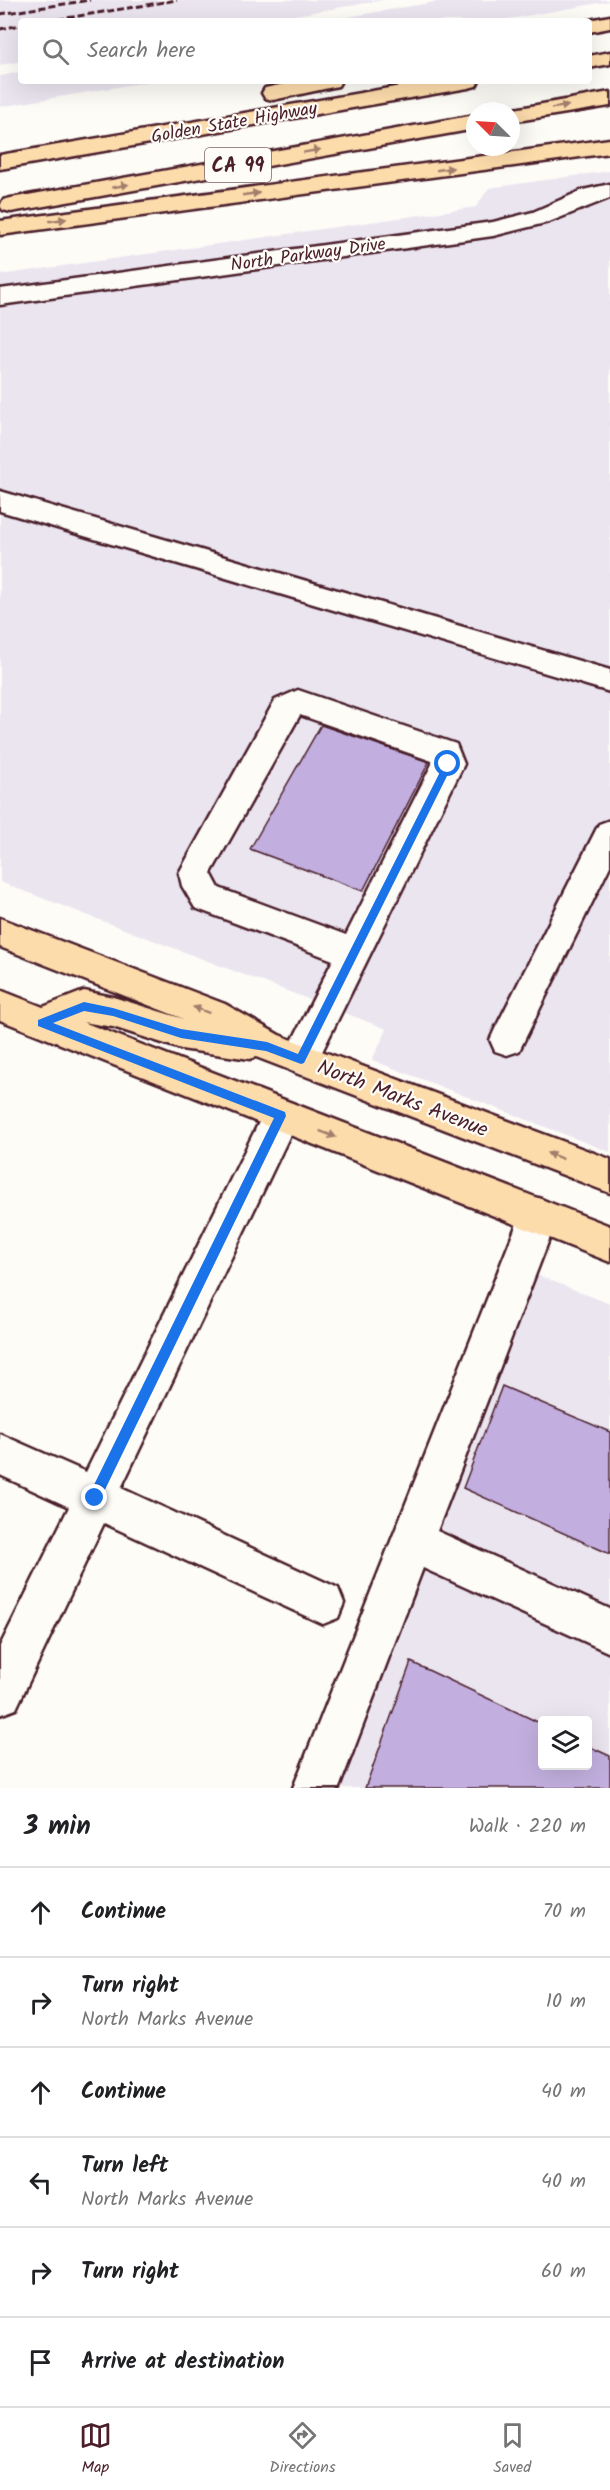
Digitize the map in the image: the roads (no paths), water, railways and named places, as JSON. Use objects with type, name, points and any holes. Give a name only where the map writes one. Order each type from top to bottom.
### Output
[{"type":"main road","points":[[592,25],[610,22]]},
{"type":"main road","points":[[592,37],[610,34]]},
{"type":"main road","points":[[592,61],[610,58]]},
{"type":"main road","points":[[0,149],[316,84]]},
{"type":"main road","points":[[202,108],[334,84]]},
{"type":"main road","name":"Golden State Highway","points":[[0,162],[451,84]]},
{"type":"main road","points":[[520,114],[610,99]]},
{"type":"main road","name":"Golden State Highway","points":[[0,207],[466,124]]},
{"type":"main road","points":[[0,228],[610,146]]},
{"type":"main road","name":"North Marks Avenue","points":[[0,932],[213,1015],[267,1046],[610,1176]]},
{"type":"main road","points":[[0,1005],[41,1023],[610,1244]]},
{"type":"main road","points":[[41,1023],[84,1006],[113,1012],[181,1034],[267,1046]]},
{"type":"street","name":"North Parkway Drive","points":[[0,297],[493,229],[541,217],[591,195],[610,191]]},
{"type":"street","points":[[0,501],[610,681]]},
{"type":"street","points":[[301,1059],[354,953],[448,764],[445,753],[298,702],[286,708],[195,873],[198,886],[207,898],[354,953]]},
{"type":"street","points":[[507,1040],[610,833]]},
{"type":"street","points":[[0,1693],[281,1116]]},
{"type":"street","points":[[316,1788],[539,1216]]},
{"type":"street","points":[[0,1454],[323,1603]]},
{"type":"street","points":[[412,1541],[610,1631]]},
{"type":"railway","points":[[0,14],[90,0]]},
{"type":"railway","points":[[66,18],[177,0]]},
{"type":"railway","points":[[0,29],[18,26]]}]
